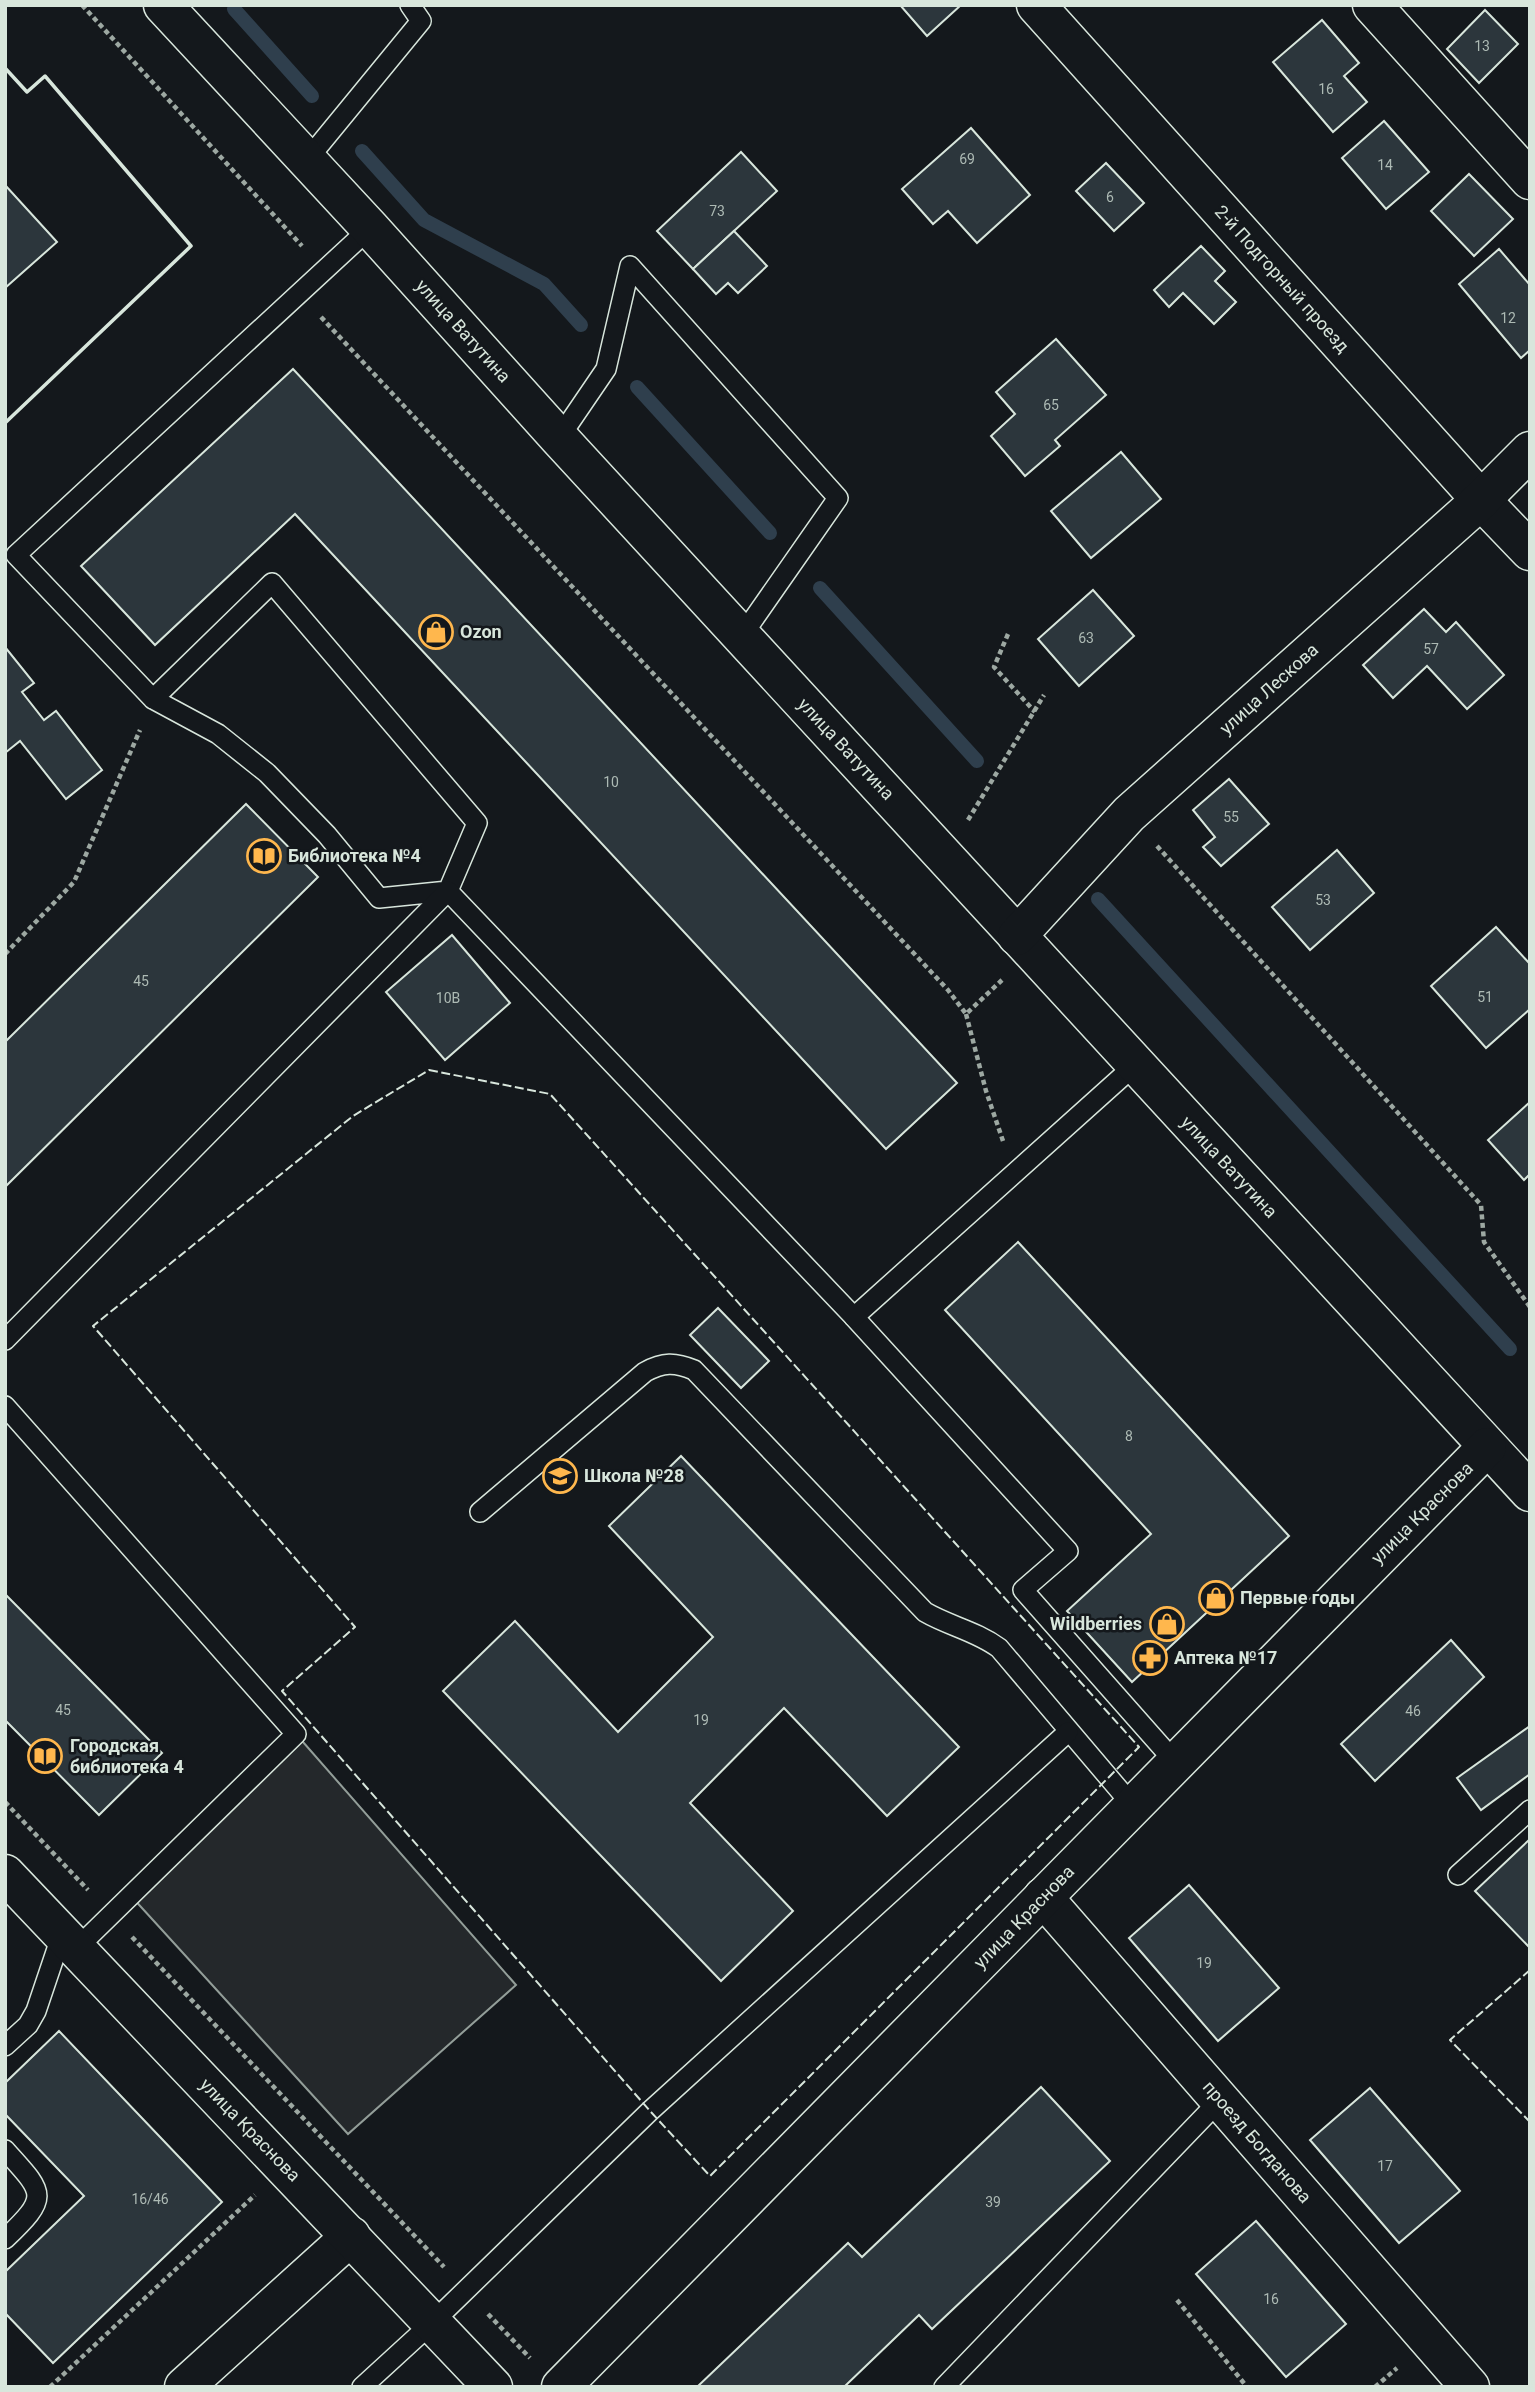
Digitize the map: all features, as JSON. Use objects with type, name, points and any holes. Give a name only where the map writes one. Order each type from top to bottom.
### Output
[{"type":"street","name":"2-й Подгорный проезд","points":[[1036,5],[1481,500],[1530,551]]},
{"type":"street","points":[[1372,5],[1530,180]]},
{"type":"street","name":"улица Ватутина","points":[[175,9],[307,160],[559,438],[1530,1492]]},
{"type":"street","name":"улица Лескова","points":[[1024,944],[1129,814],[1481,500],[1530,451]]},
{"type":"street","name":"улица Краснова","points":[[550,2377],[1043,1897],[1488,1447]]},
{"type":"street","name":"улица Краснова","points":[[5,1874],[493,2387]]},
{"type":"street","name":"проезд Богданова","points":[[1043,1897],[1470,2387]]},
{"type":"street","points":[[184,2387],[351,2236]]},
{"type":"lane","points":[[307,160],[421,21],[410,5]]},
{"type":"lane","points":[[370,228],[16,555],[153,699],[218,734],[267,773],[327,835],[379,898],[448,891]]},
{"type":"lane","points":[[559,438],[606,369],[630,266],[838,498],[741,637]]},
{"type":"lane","points":[[5,1340],[448,891],[477,823],[272,583],[153,699]]},
{"type":"lane","points":[[448,891],[854,1317],[1068,1551],[1023,1590],[1175,1762]]},
{"type":"lane","points":[[854,1317],[1135,1065]]},
{"type":"lane","points":[[480,1512],[645,1373],[659,1364],[677,1363],[694,1370],[925,1612],[943,1623],[984,1637],[999,1648],[1133,1806]]},
{"type":"lane","points":[[5,1406],[296,1734],[111,1915],[69,1941],[29,2025],[5,2046]]},
{"type":"lane","points":[[362,2387],[433,2322],[650,2111],[1068,1732]]},
{"type":"lane","points":[[1458,1875],[1530,1810]]},
{"type":"lane","points":[[944,2387],[1220,2100]]},
{"type":"lane","points":[[5,2150],[32,2180],[37,2191],[37,2203],[32,2213],[5,2239]]},
{"type":"path","points":[[82,5],[324,270]]},
{"type":"path","points":[[299,294],[948,990],[966,1014],[999,1134],[1019,1171]]},
{"type":"path","points":[[1008,634],[994,667],[1035,712]]},
{"type":"path","points":[[945,857],[1044,695]]},
{"type":"path","points":[[5,954],[74,882],[153,699]]},
{"type":"path","points":[[1129,814],[1481,1205],[1484,1242],[1530,1307]]},
{"type":"path","points":[[966,1014],[1024,944]]},
{"type":"path","points":[[5,1802],[550,2377]]},
{"type":"path","points":[[51,2387],[258,2192]]},
{"type":"path","points":[[1177,2300],[1247,2387]]},
{"type":"shaded area","points":[[296,1734],[516,1985],[348,2134],[131,1896]]},
{"type":"building","points":[[900,5],[961,5],[927,36]]},
{"type":"building","points":[[1485,10],[1518,44],[1479,83],[1447,49]]},
{"type":"building","points":[[1322,20],[1359,63],[1344,76],[1367,102],[1333,132],[1273,62]]},
{"type":"building","points":[[1384,121],[1429,172],[1386,209],[1342,158]]},
{"type":"building","points":[[971,128],[1030,195],[977,243],[948,211],[933,224],[902,189]]},
{"type":"building","points":[[741,152],[777,191],[693,269],[657,231]]},
{"type":"building","points":[[1106,163],[1144,203],[1114,231],[1076,191]]},
{"type":"building","points":[[1469,174],[1513,219],[1474,256],[1431,211]]},
{"type":"building","points":[[5,185],[57,242],[5,288]]},
{"type":"building","points":[[734,231],[767,266],[738,293],[728,283],[716,294],[693,269]]},
{"type":"building","points":[[1201,246],[1225,271],[1215,281],[1236,302],[1214,324],[1183,293],[1169,307],[1154,290]]},
{"type":"building","points":[[1499,249],[1530,285],[1530,350],[1521,358],[1459,284]]},
{"type":"building","points":[[1056,339],[1106,395],[1055,440],[1060,446],[1025,476],[991,436],[1015,414],[996,392]]},
{"type":"building","points":[[293,369],[957,1083],[886,1149],[295,514],[155,645],[81,566]]},
{"type":"building","points":[[1121,452],[1161,499],[1091,558],[1051,511]]},
{"type":"building","points":[[1093,590],[1134,636],[1079,686],[1038,639]]},
{"type":"building","points":[[1424,609],[1446,632],[1456,622],[1504,675],[1467,709],[1427,666],[1393,698],[1363,665]]},
{"type":"building","points":[[5,647],[34,683],[22,692],[44,720],[56,711],[102,770],[66,799],[20,741],[5,753]]},
{"type":"building","points":[[1229,779],[1269,824],[1221,866],[1203,847],[1215,837],[1193,810]]},
{"type":"building","points":[[246,804],[318,877],[5,1187],[5,1042]]},
{"type":"building","points":[[1337,850],[1374,893],[1310,950],[1272,907]]},
{"type":"building","points":[[1496,927],[1530,964],[1530,1009],[1486,1048],[1431,986]]},
{"type":"building","points":[[452,935],[510,1003],[445,1060],[386,992]]},
{"type":"building","points":[[1530,1102],[1530,1174],[1524,1180],[1488,1140]]},
{"type":"building","points":[[1018,1242],[1289,1536],[1132,1682],[1067,1611],[1151,1534],[945,1310]]},
{"type":"building","points":[[718,1308],[769,1361],[741,1388],[690,1335]]},
{"type":"building","points":[[681,1456],[959,1747],[887,1816],[784,1708],[690,1803],[793,1911],[721,1981],[443,1691],[515,1621],[618,1732],[713,1637],[609,1526]]},
{"type":"building","points":[[5,1594],[162,1753],[99,1815],[5,1720]]},
{"type":"building","points":[[1451,1640],[1484,1677],[1375,1781],[1341,1744]]},
{"type":"building","points":[[1530,1726],[1530,1774],[1481,1810],[1457,1778]]},
{"type":"building","points":[[1530,1839],[1530,1948],[1475,1891]]},
{"type":"building","points":[[1189,1885],[1279,1988],[1218,2041],[1129,1938]]},
{"type":"building","points":[[59,2031],[222,2202],[53,2363],[5,2313],[5,2272],[84,2196],[5,2114],[5,2083]]},
{"type":"building","points":[[1041,2087],[1110,2161],[932,2329],[919,2315],[844,2387],[697,2387],[848,2243],[862,2257]]},
{"type":"building","points":[[1370,2088],[1460,2191],[1399,2243],[1310,2140]]},
{"type":"building","points":[[1256,2221],[1346,2324],[1286,2377],[1196,2274]]},
{"type":"waterway","points":[[234,9],[312,96]]},
{"type":"waterway","points":[[362,151],[424,220],[544,284],[581,325]]},
{"type":"waterway","points":[[637,387],[770,533]]},
{"type":"waterway","points":[[820,588],[977,761]]},
{"type":"waterway","points":[[1098,899],[1510,1349]]},
{"type":"fence","points":[[429,1070],[550,1094],[1139,1747],[710,2176],[282,1691],[355,1627],[93,1326],[353,1116],[429,1070]]},
{"type":"fence","points":[[1530,1970],[1450,2040],[1530,2122]]},
{"type":"wall","points":[[5,68],[27,92],[45,76],[191,246],[5,423]]},
{"type":"place","name":"Ozon","points":[[436,632]]},
{"type":"place","name":"Библиотека №4","points":[[264,856]]},
{"type":"place","name":"Школа №28","points":[[560,1476]]},
{"type":"place","name":"Первые годы","points":[[1216,1598]]},
{"type":"place","name":"Wildberries","points":[[1167,1624]]},
{"type":"place","name":"Аптека №17","points":[[1150,1658]]},
{"type":"place","name":"Городская библиотека 4","points":[[45,1756]]}]
